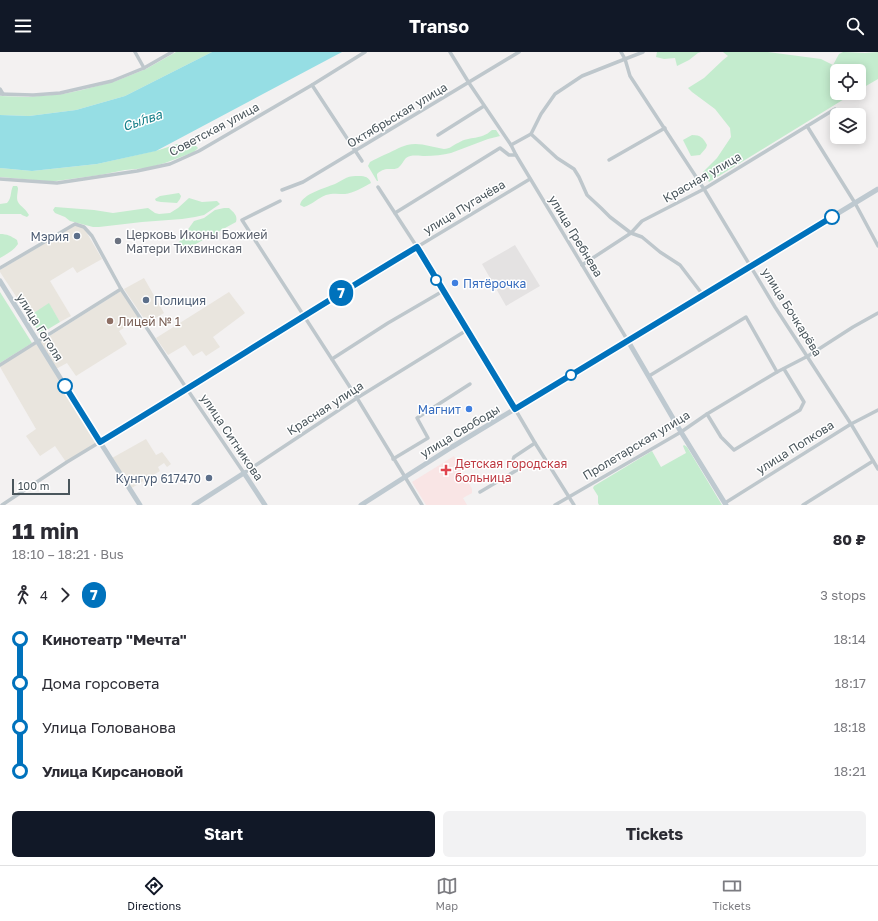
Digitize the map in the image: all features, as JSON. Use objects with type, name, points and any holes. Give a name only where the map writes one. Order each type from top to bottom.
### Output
[{"type":"street","points":[[135,52],[144,68]]},
{"type":"street","points":[[0,89],[2,94],[33,95],[60,93],[112,81],[144,68],[172,52]]},
{"type":"street","name":"Советская улица","points":[[0,179],[57,183],[137,171],[170,164],[199,151],[365,52]]},
{"type":"street","name":"улица Гребнева","points":[[450,52],[511,145],[516,156],[725,504]]},
{"type":"street","name":"Октябрьская улица","points":[[282,190],[304,182],[519,52]]},
{"type":"street","name":"улица Бочкарёва","points":[[621,52],[630,76],[704,189],[878,469]]},
{"type":"street","points":[[511,145],[531,134],[541,114],[555,94],[582,76],[643,52]]},
{"type":"street","points":[[312,85],[362,161]]},
{"type":"street","points":[[438,135],[484,106]]},
{"type":"street","name":"Красная улица","points":[[582,265],[632,233],[642,221],[704,189],[830,112]]},
{"type":"street","points":[[807,126],[855,203],[878,246]]},
{"type":"street","points":[[609,160],[665,128]]},
{"type":"street","points":[[531,134],[558,158],[574,169],[587,195],[610,218],[632,233],[642,237],[660,252],[680,265],[702,295]]},
{"type":"street","points":[[395,213],[500,148],[509,155],[516,156]]},
{"type":"street","name":"улица Пугачёва","points":[[2,505],[67,462],[187,389],[304,315],[530,179]]},
{"type":"street","points":[[378,187],[417,247],[574,505]]},
{"type":"street","name":"улица Свободы","points":[[361,505],[515,409],[878,189]]},
{"type":"street","points":[[280,200],[242,220],[357,398],[422,505]]},
{"type":"street","name":"улица Ситникова","points":[[0,268],[75,224],[84,227],[92,236],[121,289],[265,505]]},
{"type":"street","name":"улица Гоголя","points":[[0,281],[140,505]]},
{"type":"street","points":[[0,365],[121,289]]},
{"type":"street","points":[[332,359],[388,323],[443,291]]},
{"type":"street","name":"Пролетарская улица","points":[[555,505],[568,496],[681,432],[707,414],[777,372],[808,356],[878,313]]},
{"type":"street","points":[[649,376],[746,317],[777,372]]},
{"type":"street","name":"Красная улица","points":[[194,505],[357,398],[467,330]]},
{"type":"street","name":"Пролетарская улица","points":[[707,414],[720,437],[734,450],[800,410],[804,402],[784,369]]},
{"type":"street","points":[[393,459],[428,438],[417,418],[470,384]]},
{"type":"street","name":"улица Попкова","points":[[725,504],[851,424],[878,410]]},
{"type":"street","points":[[480,492],[517,470],[513,460],[514,457],[535,443]]},
{"type":"street","points":[[803,505],[873,461]]},
{"type":"shaded area","points":[[76,225],[84,228],[102,259],[77,273],[73,267],[50,281],[71,316],[60,322],[49,304],[29,316],[0,270]]},
{"type":"shaded area","points":[[515,245],[540,286],[506,306],[482,264]]},
{"type":"shaded area","points":[[144,278],[164,313],[147,323],[124,289]]},
{"type":"shaded area","points":[[121,291],[139,318],[119,331],[127,344],[76,376],[67,363],[56,369],[40,342]]},
{"type":"shaded area","points":[[229,292],[245,313],[213,337],[220,347],[206,356],[202,351],[193,356],[185,345],[168,355],[156,338]]},
{"type":"shaded area","points":[[38,343],[75,407],[98,442],[66,462],[55,446],[40,456],[26,436],[36,429],[0,367]]},
{"type":"shaded area","points":[[146,439],[156,455],[162,452],[171,464],[167,467],[164,463],[158,467],[160,471],[130,489],[112,458]]},
{"type":"shaded area","name":"Детская городская больница","points":[[454,456],[472,489],[472,493],[463,498],[467,505],[426,505],[412,482]]},
{"type":"green space","points":[[176,52],[212,52],[125,96],[76,110],[29,116],[0,115],[0,96],[28,97],[63,94],[82,90],[116,81],[146,69]]},
{"type":"green space","points":[[657,52],[701,52],[677,66],[675,58],[664,59],[656,57]]},
{"type":"green space","points":[[723,52],[768,52],[821,59],[831,64],[830,100],[843,100],[709,182],[703,172],[717,158],[731,137],[730,128],[715,109],[688,88],[704,78],[728,56]]},
{"type":"green space","points":[[843,52],[878,52],[878,79],[866,86],[866,64],[834,64],[839,54]]},
{"type":"green space","points":[[492,130],[496,130],[500,136],[448,154],[408,157],[398,168],[386,169],[377,174],[378,181],[368,166],[370,162],[407,145],[421,144],[446,149],[467,139],[483,136]]},
{"type":"green space","points":[[692,135],[701,137],[707,145],[700,155],[691,156],[683,140]]},
{"type":"green space","points":[[177,144],[191,144],[198,148],[194,152],[147,168],[125,170],[100,175],[56,181],[0,177],[0,168],[32,171],[97,164],[159,150]]},
{"type":"green space","points":[[363,176],[369,179],[371,183],[345,194],[328,194],[304,207],[300,205],[305,198],[314,192],[348,177]]},
{"type":"green space","points":[[13,186],[17,186],[18,188],[17,200],[29,215],[27,217],[21,214],[0,214],[0,204],[7,203],[9,201]]},
{"type":"green space","points":[[179,193],[181,196],[177,203],[161,202],[156,201],[155,199],[160,196]]},
{"type":"green space","points":[[189,198],[202,202],[217,201],[220,204],[204,215],[195,217],[99,227],[93,227],[70,221],[55,213],[53,210],[55,207],[113,213],[148,208],[159,214],[170,213]]},
{"type":"green space","points":[[229,208],[234,212],[236,222],[183,251],[177,251],[179,242],[194,221],[204,218],[215,210]]},
{"type":"green space","points":[[0,234],[13,237],[17,240],[18,244],[0,258]]},
{"type":"green space","points":[[0,292],[32,343],[0,363]]},
{"type":"green space","points":[[49,303],[60,322],[40,334],[29,316]]},
{"type":"green space","points":[[684,445],[687,447],[722,505],[599,505],[598,496],[593,488],[594,486],[652,451],[661,467],[686,453],[683,446]]},
{"type":"water","name":"Сы́лва","points":[[212,52],[342,52],[156,151],[97,164],[32,171],[0,168],[0,115],[29,116],[76,110],[125,96]]},
{"type":"bus line","name":"7","points":[[65,386],[100,442],[304,315],[417,247],[515,409],[832,217]]},
{"type":"place","name":"Мэрия","points":[[77,236]]},
{"type":"place","name":"Церковь Иконы Божией Матери Тихвинская","points":[[118,241]]},
{"type":"place","name":"Пятёрочка","points":[[455,283]]},
{"type":"place","name":"Полиция","points":[[146,300]]},
{"type":"place","name":"Лицей № 1","points":[[110,321]]},
{"type":"place","name":"Магнит","points":[[469,409]]},
{"type":"place","name":"Детская городская больница","points":[[446,470]]},
{"type":"place","name":"Кунгур 617470","points":[[209,478]]}]
